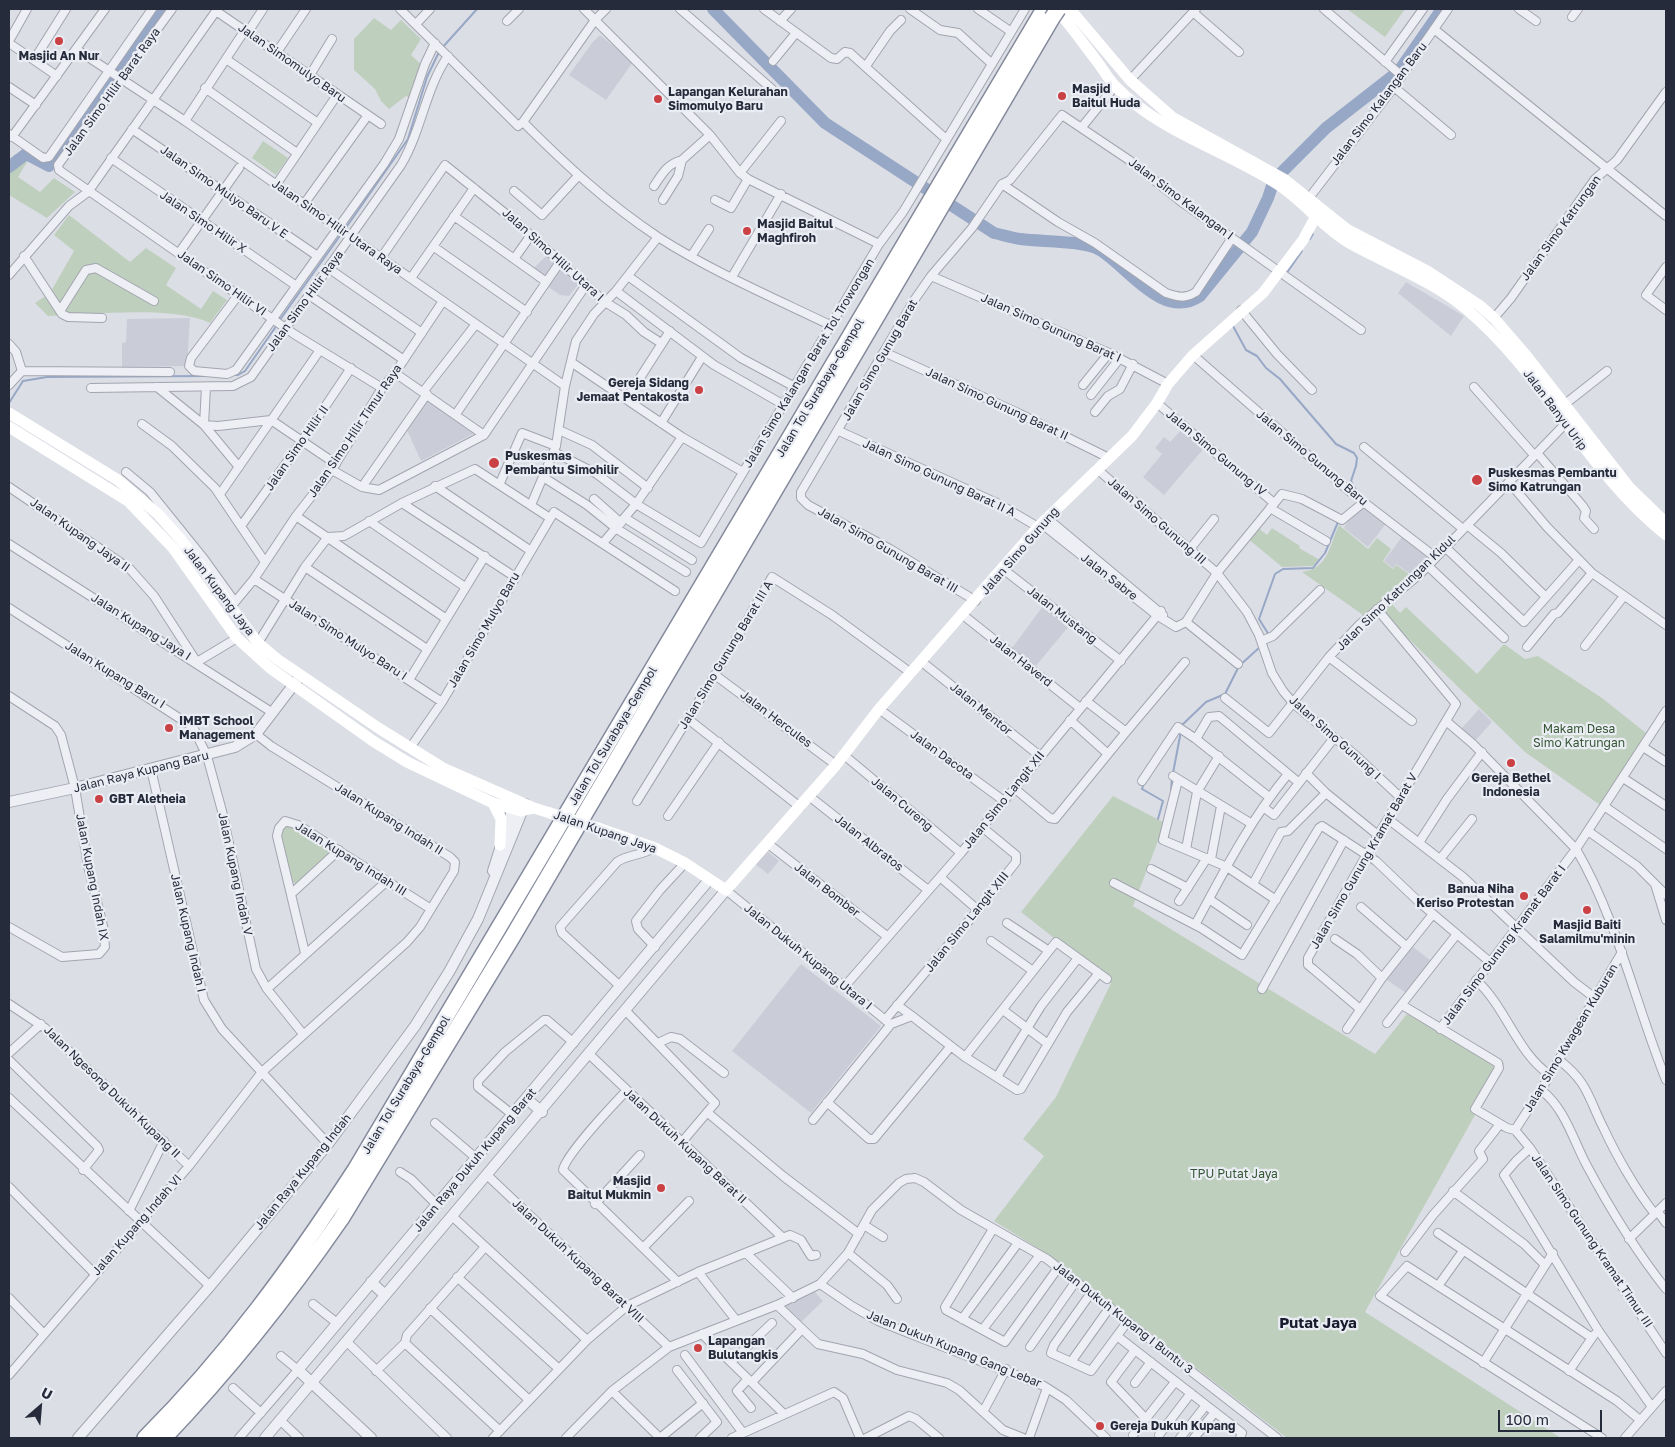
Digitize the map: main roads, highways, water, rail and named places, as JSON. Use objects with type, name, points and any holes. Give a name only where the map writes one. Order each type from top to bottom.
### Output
[{"type":"highway","name":"Jalan Tol Surabaya–Gempol","points":[[164,1438],[227,1370],[310,1264],[341,1219],[518,928],[1050,11]]},
{"type":"highway","name":"Jalan Tol Surabaya–Gempol","points":[[145,1438],[205,1376],[283,1277],[355,1170],[940,199]]},
{"type":"main road","points":[[1070,9],[1130,80],[1169,121]]},
{"type":"main road","points":[[1050,11],[1115,86],[1169,121],[1282,182]]},
{"type":"main road","name":"Jalan Banyu Urip","points":[[1282,182],[1309,198],[1348,230],[1438,277],[1460,291],[1494,318],[1565,404],[1605,459],[1666,535]]},
{"type":"main road","name":"Jalan Banyu Urip","points":[[1282,182],[1314,219],[1350,243],[1431,285],[1464,307],[1498,338],[1519,362],[1598,468],[1622,496],[1650,515],[1666,523]]},
{"type":"main road","name":"Jalan Simo Gunung","points":[[726,890],[800,808],[879,709],[976,601],[1042,523],[1132,436],[1157,403],[1168,384],[1193,355],[1284,275],[1314,219]]},
{"type":"main road","name":"Jalan Kupang Jaya","points":[[10,413],[128,501],[177,544],[201,561],[258,643],[297,680],[373,741],[407,762],[493,803],[522,806],[550,813],[654,848],[684,863],[726,890]]},
{"type":"main road","name":"Jalan Kupang Jaya","points":[[9,427],[72,459]]},
{"type":"main road","name":"Jalan Kupang Jaya","points":[[177,544],[237,638],[270,668],[297,680],[443,768],[522,806]]},
{"type":"main road","points":[[373,741],[380,729]]},
{"type":"main road","points":[[493,803],[500,819],[500,845]]},
{"type":"waterway","points":[[9,167],[26,154],[49,166],[75,125],[160,9]]},
{"type":"waterway","points":[[442,48],[477,9]]},
{"type":"waterway","points":[[713,9],[825,123],[994,233],[1018,239],[1083,244],[1093,247],[1111,258],[1147,289],[1173,302],[1186,302],[1200,296],[1252,232],[1274,180],[1326,128],[1399,71],[1442,9]]},
{"type":"waterway","points":[[345,229],[408,139],[427,77],[439,52]]},
{"type":"waterway","points":[[279,321],[342,233]]},
{"type":"waterway","points":[[1310,239],[1313,234]]},
{"type":"waterway","points":[[1286,274],[1302,251]]},
{"type":"waterway","points":[[232,375],[238,375],[245,371],[277,325]]},
{"type":"waterway","points":[[1233,326],[1246,350],[1257,356],[1266,368],[1280,379],[1336,444],[1354,453],[1357,458],[1351,481],[1358,494]]},
{"type":"waterway","points":[[9,403],[23,381],[47,377],[207,376]]},
{"type":"waterway","points":[[1269,635],[1259,619],[1275,574],[1283,569],[1313,568],[1325,553],[1338,522]]},
{"type":"waterway","points":[[1181,726],[1206,702],[1225,694],[1239,666],[1260,647]]},
{"type":"waterway","points":[[1173,773],[1181,731]]},
{"type":"waterway","points":[[1171,792],[1172,777]]},
{"type":"waterway","points":[[1144,783],[1142,789],[1163,801],[1158,819]]},
{"type":"place","name":"Masjid An Nur","points":[[59,41]]},
{"type":"place","name":"Masjid Baitul Huda","points":[[1062,96]]},
{"type":"place","name":"Lapangan Kelurahan Simomulyo Baru","points":[[658,99]]},
{"type":"place","name":"Masjid Baitul Maghfiroh","points":[[747,231]]},
{"type":"place","name":"Gereja Sidang Jemaat Pentakosta","points":[[699,390]]},
{"type":"place","name":"Puskesmas Pembantu Simohilir","points":[[494,463]]},
{"type":"place","name":"Puskesmas Pembantu Simo Katrungan","points":[[1477,480]]},
{"type":"place","name":"IMBT School Management","points":[[169,728]]},
{"type":"place","name":"Gereja Bethel Indonesia","points":[[1511,763]]},
{"type":"place","name":"GBT Aletheia","points":[[99,799]]},
{"type":"place","name":"Banua Niha Keriso Protestan","points":[[1524,896]]},
{"type":"place","name":"Masjid Baiti Salamilmu'minin","points":[[1587,910]]},
{"type":"place","name":"Masjid Baitul Mukmin","points":[[661,1188]]},
{"type":"place","name":"Lapangan Bulutangkis","points":[[698,1348]]},
{"type":"place","name":"Gereja Dukuh Kupang","points":[[1100,1426]]},
{"type":"district","name":"Putat Jaya","points":[[1318,1323]]},
{"type":"park label","name":"Makam Desa Simo Katrungan","points":[[1579,736]]},
{"type":"park label","name":"TPU Putat Jaya","points":[[1234,1174]]}]
